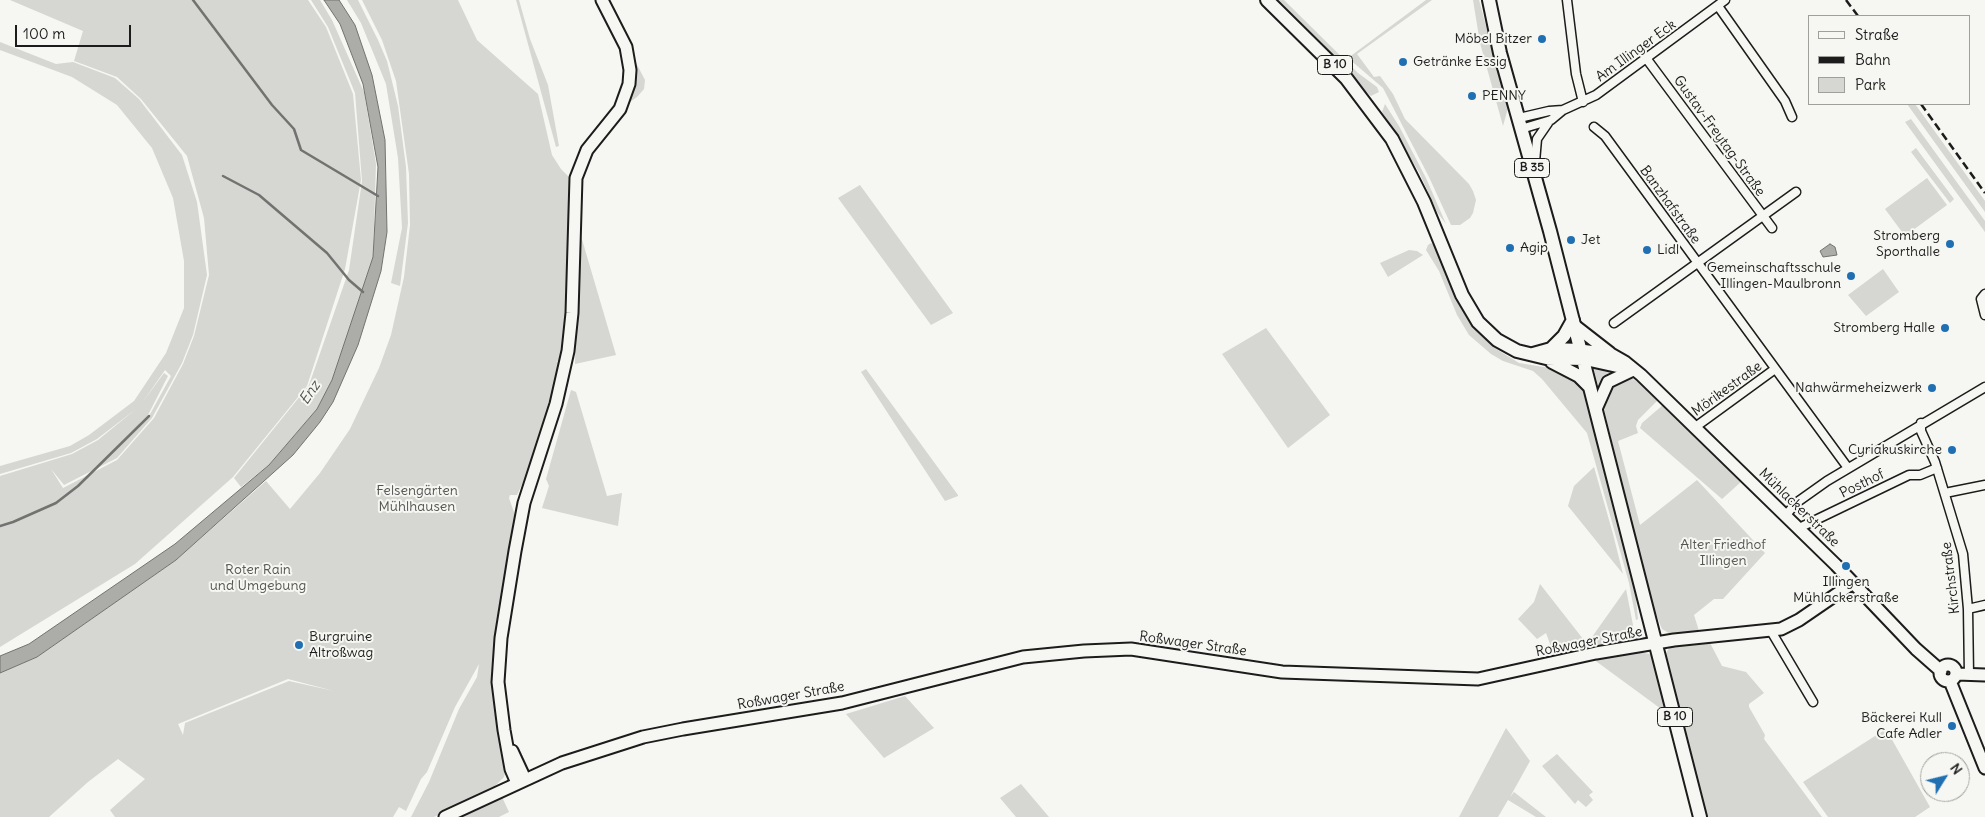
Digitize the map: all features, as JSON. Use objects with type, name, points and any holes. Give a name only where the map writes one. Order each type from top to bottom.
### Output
[{"type":"main road","name":"B 10","points":[[1268,0],[1346,78],[1386,131],[1412,176],[1462,296],[1478,322],[1505,346],[1532,354],[1582,354],[1700,817]]},
{"type":"main road","name":"B 35","points":[[1489,0],[1500,52],[1582,354]]},
{"type":"main road","points":[[1573,323],[1548,354],[1579,376],[1591,388]]},
{"type":"street","points":[[521,781],[508,745],[498,694],[501,638],[521,515],[556,404],[567,356],[572,314],[576,178],[587,150],[620,109],[629,84],[630,70],[626,47],[602,0]]},
{"type":"street","name":"Am Illinger Eck","points":[[1568,0],[1576,74],[1584,102]]},
{"type":"street","name":"Am Illinger Eck","points":[[1563,110],[1584,102],[1600,92],[1725,0]]},
{"type":"street","points":[[1718,6],[1785,101],[1792,117]]},
{"type":"street","name":"Gustav-Freytag-Straße","points":[[1646,58],[1772,228]]},
{"type":"street","points":[[1520,124],[1549,111],[1563,110]]},
{"type":"street","points":[[1536,180],[1536,139],[1551,120],[1563,110]]},
{"type":"street","points":[[1520,124],[1551,120]]},
{"type":"street","name":"Banzhafstraße","points":[[1594,127],[1605,136],[1848,468]]},
{"type":"street","points":[[1614,323],[1696,262],[1796,192]]},
{"type":"street","points":[[1985,294],[1981,300],[1985,316]]},
{"type":"street","points":[[1573,323],[1611,354]]},
{"type":"street","name":"Mühlackerstraße","points":[[1582,354],[1611,354],[1625,362],[1633,370]]},
{"type":"street","name":"Mühlackerstraße","points":[[1582,354],[1633,370],[1642,375],[1694,428],[1786,515],[1916,649],[1941,670],[1950,665],[1955,669],[1953,678]]},
{"type":"street","name":"Mörikestraße","points":[[1694,428],[1775,369]]},
{"type":"street","points":[[1596,410],[1608,382],[1633,370]]},
{"type":"street","points":[[1786,515],[1805,496],[1848,468],[1921,423],[1985,387]]},
{"type":"street","name":"Kirchstraße","points":[[1921,423],[1963,554],[1968,610],[1969,670]]},
{"type":"street","name":"Posthof","points":[[1799,528],[1909,474],[1920,475],[1937,468]]},
{"type":"street","points":[[1945,493],[1985,486]]},
{"type":"street","name":"Roßwager Straße","points":[[445,817],[571,760],[644,737],[842,703],[994,664],[1054,653],[1131,649],[1282,672],[1467,680],[1497,677],[1596,653],[1709,635],[1771,631],[1799,620],[1853,583]]},
{"type":"street","points":[[1968,610],[1985,606]]},
{"type":"street","points":[[1771,631],[1813,702]]},
{"type":"street","points":[[1985,675],[1969,670],[1953,678],[1985,768]]},
{"type":"green space","points":[[10,0],[308,0],[326,27],[353,94],[361,180],[345,269],[307,386],[233,477],[135,564],[0,647],[0,476],[72,454],[98,440],[136,409],[97,439],[71,453],[0,474],[0,466],[70,446],[89,435],[134,401],[166,353],[184,308],[184,261],[173,198],[152,148],[117,105],[72,77],[0,50],[0,42],[56,64],[73,62],[115,78],[139,99],[182,155],[197,202],[207,275],[193,335],[182,363],[152,418],[117,458],[64,485],[51,469],[63,488],[117,460],[154,418],[183,364],[194,336],[209,275],[204,218],[187,156],[141,99],[117,77],[74,61],[83,31]],"holes":[[[165,370],[171,376],[149,416],[116,447],[148,415],[168,376],[164,373],[142,403]]]},
{"type":"green space","points":[[311,0],[320,0],[332,20],[364,92],[376,164],[373,257],[332,380],[317,409],[269,465],[241,487],[234,478],[309,385],[349,270],[362,181],[355,93],[328,27]]},
{"type":"green space","points":[[347,0],[358,0],[378,40],[387,61],[398,106],[406,167],[408,223],[400,286],[391,283],[402,228],[398,158],[386,84],[361,23]]},
{"type":"green space","points":[[362,0],[458,0],[477,40],[538,94],[552,155],[561,169],[571,179],[565,325],[561,361],[556,361],[561,363],[548,412],[527,474],[517,495],[510,495],[509,498],[515,515],[496,626],[492,676],[495,715],[506,770],[504,777],[493,788],[434,817],[411,817],[429,782],[459,709],[477,677],[479,664],[455,707],[427,772],[421,779],[406,811],[399,807],[393,817],[115,817],[110,810],[145,779],[118,759],[88,782],[49,817],[0,817],[0,673],[37,657],[176,560],[266,481],[290,509],[320,473],[350,429],[379,368],[391,335],[404,277],[410,225],[409,174],[396,81],[382,40]],"holes":[[[288,679],[334,691],[289,681],[185,723],[183,735],[178,724]]]},
{"type":"green space","points":[[516,0],[519,0],[530,39],[548,85],[559,146],[556,147]]},
{"type":"green space","points":[[1275,0],[1284,0],[1358,73],[1377,87],[1379,92],[1371,96],[1365,91]]},
{"type":"green space","points":[[1426,0],[1432,0],[1357,54],[1374,77],[1380,76],[1393,94],[1405,119],[1469,184],[1476,200],[1470,218],[1460,225],[1451,225],[1429,177],[1383,88],[1348,58]]},
{"type":"green space","points":[[1473,0],[1479,0],[1508,108],[1503,126],[1480,43]]},
{"type":"green space","points":[[633,57],[645,80],[644,89],[637,97],[620,109]]},
{"type":"green space","points":[[1385,104],[1399,126],[1426,178],[1446,224],[1437,212],[1419,172],[1382,112]]},
{"type":"green space","points":[[1908,105],[1916,105],[1985,201],[1985,212]]},
{"type":"green space","points":[[1911,119],[1985,221],[1985,232],[1905,122]]},
{"type":"green space","points":[[1916,148],[1954,199],[1950,203],[1911,152]]},
{"type":"green space","points":[[1927,178],[1947,205],[1905,236],[1885,209]]},
{"type":"green space","points":[[860,185],[953,313],[931,325],[838,198]]},
{"type":"green space","points":[[578,235],[581,236],[616,355],[575,364]]},
{"type":"green space","points":[[1431,243],[1436,247],[1471,325],[1493,347],[1519,363],[1562,370],[1581,384],[1634,580],[1638,619],[1636,620],[1629,583],[1587,433],[1542,379],[1533,371],[1503,361],[1491,354],[1469,335],[1457,315],[1439,271],[1426,250]]},
{"type":"green space","points":[[1409,250],[1417,251],[1423,255],[1388,277],[1380,263]]},
{"type":"green space","points":[[1883,269],[1899,292],[1866,316],[1848,295]]},
{"type":"green space","points":[[1266,328],[1330,415],[1288,448],[1222,354]]},
{"type":"green space","points":[[1593,366],[1618,371],[1599,389]]},
{"type":"green space","points":[[866,369],[958,496],[945,501],[861,372]]},
{"type":"green space","name":"Alter Friedhof Illingen","points":[[1629,377],[1645,386],[1660,398],[1638,420],[1636,426],[1638,433],[1618,441],[1640,525],[1697,480],[1765,553],[1723,599],[1714,599],[1694,615],[1699,631],[1678,636],[1662,629],[1651,602],[1604,409],[1604,398],[1608,388]]},
{"type":"green space","points":[[571,390],[576,392],[607,496],[622,493],[618,526],[542,508],[549,486],[546,479]]},
{"type":"green space","points":[[1664,404],[1742,481],[1722,499],[1640,428],[1642,423]]},
{"type":"green space","points":[[1594,467],[1623,574],[1568,506],[1574,486]]},
{"type":"green space","points":[[1540,584],[1587,644],[1626,589],[1633,625],[1630,644],[1556,660],[1546,633],[1537,639],[1518,619],[1534,602]]},
{"type":"green space","points":[[1709,641],[1722,666],[1746,672],[1764,693],[1749,704],[1749,707],[1765,735],[1764,739],[1822,817],[1706,817],[1665,655],[1671,645]]},
{"type":"green space","points":[[1632,651],[1650,654],[1653,658],[1668,714],[1593,659]]},
{"type":"green space","points":[[905,696],[934,728],[884,758],[846,714]]},
{"type":"green space","points":[[1506,728],[1530,761],[1510,797],[1514,792],[1546,817],[1536,817],[1508,800],[1498,817],[1459,817]]},
{"type":"green space","points":[[1886,729],[1920,789],[1920,802],[1927,802],[1930,807],[1915,817],[1828,817],[1803,782]]},
{"type":"green space","points":[[1557,754],[1593,792],[1589,795],[1593,800],[1586,807],[1578,800],[1575,804],[1542,766]]},
{"type":"green space","points":[[1021,784],[1049,817],[1016,817],[1000,798]]},
{"type":"green space","points":[[502,797],[509,812],[499,817],[462,817]]},
{"type":"shaded area","points":[[324,0],[339,0],[355,25],[372,75],[385,140],[387,232],[381,271],[358,345],[333,402],[320,422],[293,455],[176,560],[37,657],[0,673],[0,656],[29,644],[175,544],[269,465],[317,409],[332,380],[373,257],[378,167],[363,84],[340,24]]},
{"type":"shaded area","points":[[1830,244],[1835,247],[1837,255],[1823,257],[1820,251]]},
{"type":"waterway","points":[[193,0],[272,105],[294,129],[301,150],[378,196]]},
{"type":"waterway","points":[[223,176],[259,195],[327,253],[349,280],[363,292]]},
{"type":"waterway","points":[[0,526],[56,503],[78,486],[149,416]]},
{"type":"railway","points":[[1846,0],[1857,15]]},
{"type":"railway","points":[[1922,105],[1985,193]]},
{"type":"place","name":"Möbel Bitzer","points":[[1542,39]]},
{"type":"place","name":"Getränke Essig","points":[[1403,62]]},
{"type":"place","name":"PENNY","points":[[1472,96]]},
{"type":"place","name":"Jet","points":[[1571,240]]},
{"type":"place","name":"Stromberg Sporthalle","points":[[1950,244]]},
{"type":"place","name":"Agip","points":[[1510,248]]},
{"type":"place","name":"Lidl","points":[[1647,250]]},
{"type":"place","name":"Gemeinschaftsschule Illingen-Maulbronn","points":[[1851,276]]},
{"type":"place","name":"Stromberg Halle","points":[[1945,328]]},
{"type":"place","name":"Nahwärmeheizwerk","points":[[1932,388]]},
{"type":"place","name":"Cyriakuskirche","points":[[1952,450]]},
{"type":"place","name":"Illingen Mühlackerstraße","points":[[1846,566]]},
{"type":"place","name":"Burgruine Altroßwag","points":[[299,645]]},
{"type":"place","name":"Bäckerei Kull Cafe Adler","points":[[1952,726]]},
{"type":"water label","name":"Enz","points":[[310,393]]},
{"type":"park label","name":"Felsengärten Mühlhausen","points":[[417,500]]},
{"type":"park label","name":"Roter Rain und Umgebung","points":[[258,578]]}]
